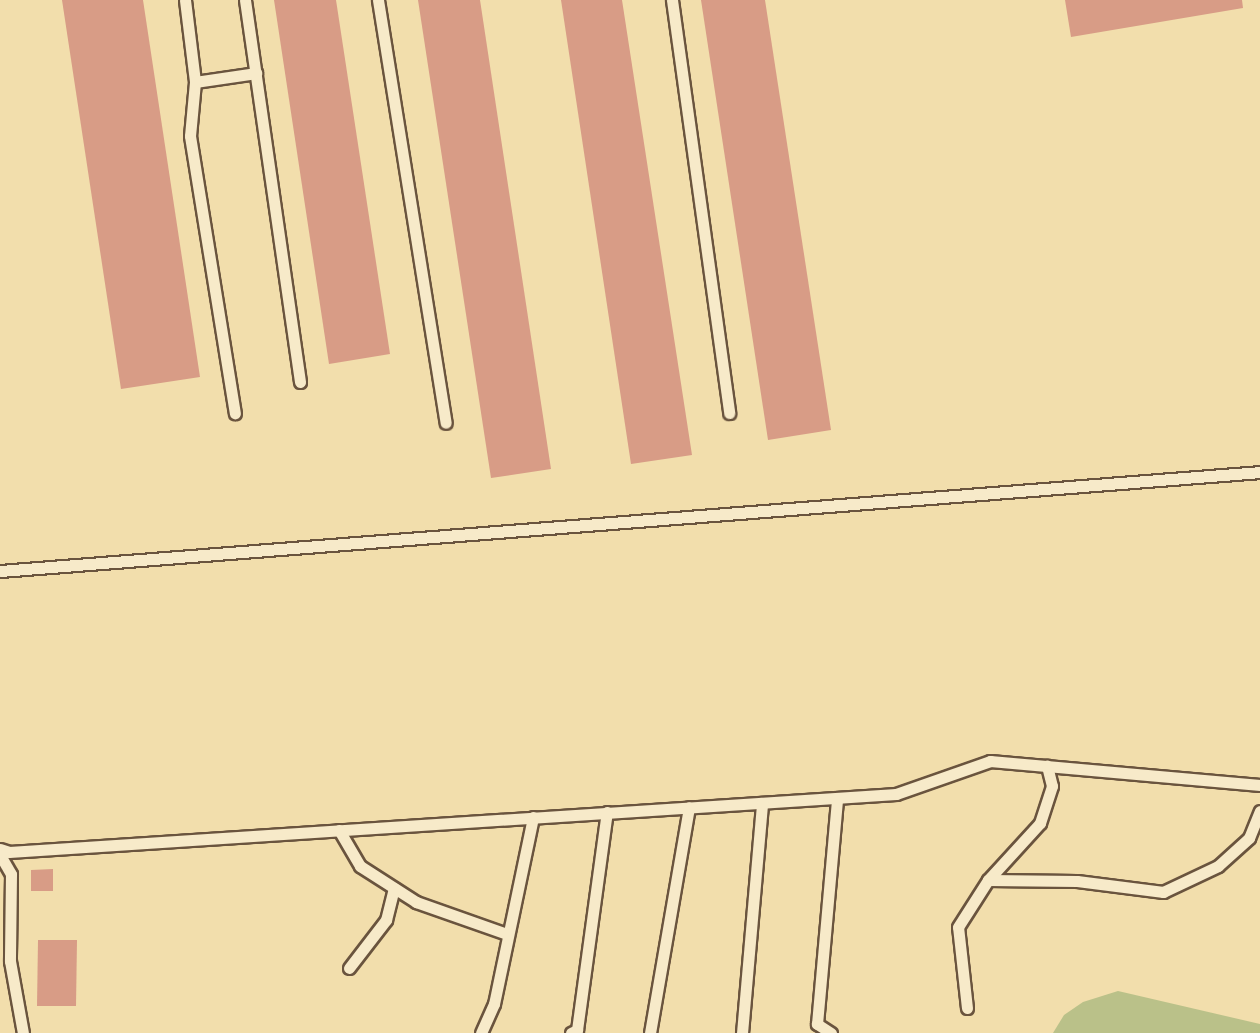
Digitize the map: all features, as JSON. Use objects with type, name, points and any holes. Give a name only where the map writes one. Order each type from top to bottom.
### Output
[{"type":"lane","points":[[185,0],[195,82],[190,136],[235,413]]},
{"type":"lane","points":[[245,0],[300,382]]},
{"type":"lane","points":[[378,0],[446,423]]},
{"type":"lane","points":[[672,0],[729,413]]},
{"type":"lane","points":[[195,82],[256,73]]},
{"type":"lane","points":[[0,571],[1260,472]]},
{"type":"lane","points":[[0,849],[9,852],[896,794],[990,761],[1260,785]]},
{"type":"lane","points":[[967,1008],[958,927],[988,880],[1040,823],[1052,786],[1047,766]]},
{"type":"lane","points":[[831,1033],[817,1024],[837,798]]},
{"type":"lane","points":[[742,1033],[762,803]]},
{"type":"lane","points":[[650,1033],[689,807]]},
{"type":"lane","points":[[988,880],[1077,881],[1163,892],[1218,866],[1249,838],[1260,811]]},
{"type":"lane","points":[[571,1033],[577,1030],[607,812]]},
{"type":"lane","points":[[481,1033],[494,1004],[533,817]]},
{"type":"lane","points":[[339,830],[360,866],[416,902],[507,934]]},
{"type":"lane","points":[[0,855],[11,874],[10,961],[23,1033]]},
{"type":"lane","points":[[349,968],[386,920],[394,888]]},
{"type":"green space","points":[[1118,991],[1260,1024],[1260,1033],[1053,1033],[1064,1015],[1083,1002]]},
{"type":"building","points":[[62,0],[143,0],[200,377],[121,389]]},
{"type":"building","points":[[274,0],[336,0],[390,354],[329,364]]},
{"type":"building","points":[[418,0],[480,0],[551,469],[491,478]]},
{"type":"building","points":[[561,0],[622,0],[692,455],[631,464]]},
{"type":"building","points":[[701,0],[765,0],[831,430],[768,440]]},
{"type":"building","points":[[1065,0],[1242,0],[1243,8],[1071,37]]},
{"type":"building","points":[[53,869],[53,891],[31,891],[31,870]]},
{"type":"building","points":[[38,940],[77,940],[76,1006],[37,1006]]}]
